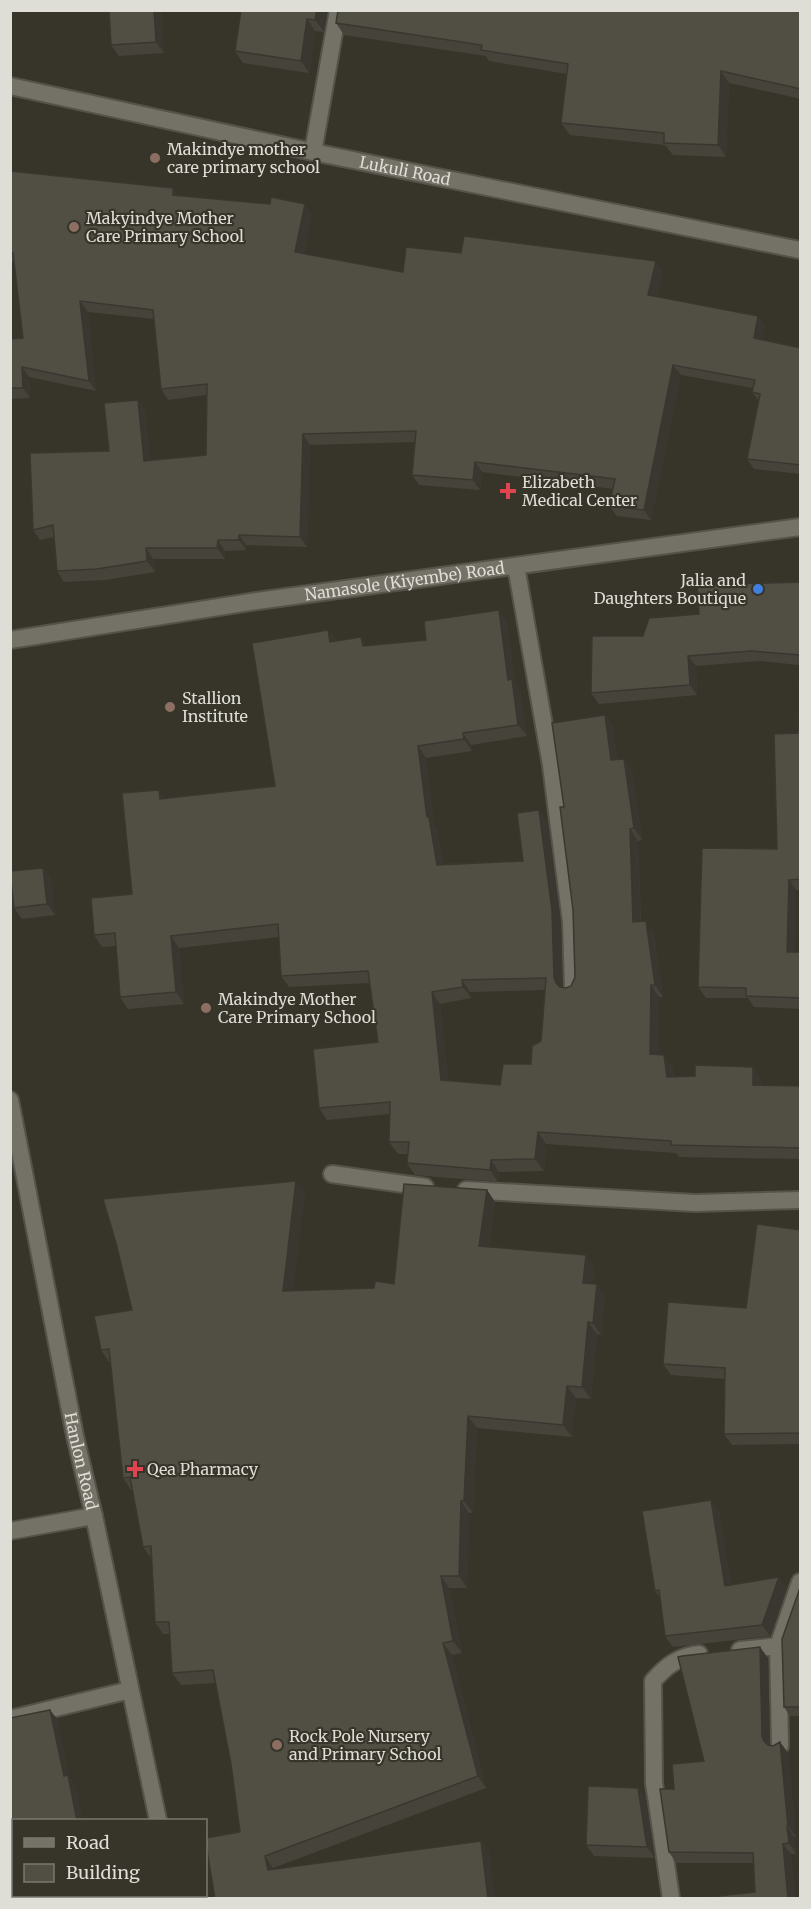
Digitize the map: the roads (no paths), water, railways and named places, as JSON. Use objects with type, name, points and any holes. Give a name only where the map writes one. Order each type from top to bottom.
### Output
[{"type":"street","points":[[313,152],[338,10]]},
{"type":"street","name":"Lukuli Road","points":[[10,86],[313,152],[801,249]]},
{"type":"street","name":"Namasole (Kiyembe) Road","points":[[10,640],[257,601],[801,527]]},
{"type":"street","points":[[516,566],[551,765],[571,922],[573,989]]},
{"type":"street","name":"Hanlon Road","points":[[10,1100],[75,1436],[158,1819]]},
{"type":"street","points":[[332,1174],[405,1185],[537,1195],[695,1203],[801,1200]]},
{"type":"street","points":[[10,1531],[94,1516]]},
{"type":"street","points":[[780,1746],[778,1646],[801,1582]]},
{"type":"street","points":[[671,1899],[654,1783],[653,1681],[665,1667],[686,1656],[778,1646]]},
{"type":"street","points":[[10,1719],[130,1690]]},
{"type":"place","name":"Makindye mother care primary school","points":[[155,158]]},
{"type":"place","name":"Makyindye Mother Care Primary School","points":[[74,227]]},
{"type":"place","name":"Elizabeth Medical Center","points":[[508,491]]},
{"type":"place","name":"Jalia and Daughters Boutique","points":[[758,589]]},
{"type":"place","name":"Stallion Institute","points":[[170,707]]},
{"type":"place","name":"Makindye Mother Care Primary School","points":[[206,1008]]},
{"type":"place","name":"Qea Pharmacy","points":[[135,1469]]},
{"type":"place","name":"Rock Pole Nursery and Primary School","points":[[277,1745]]}]
